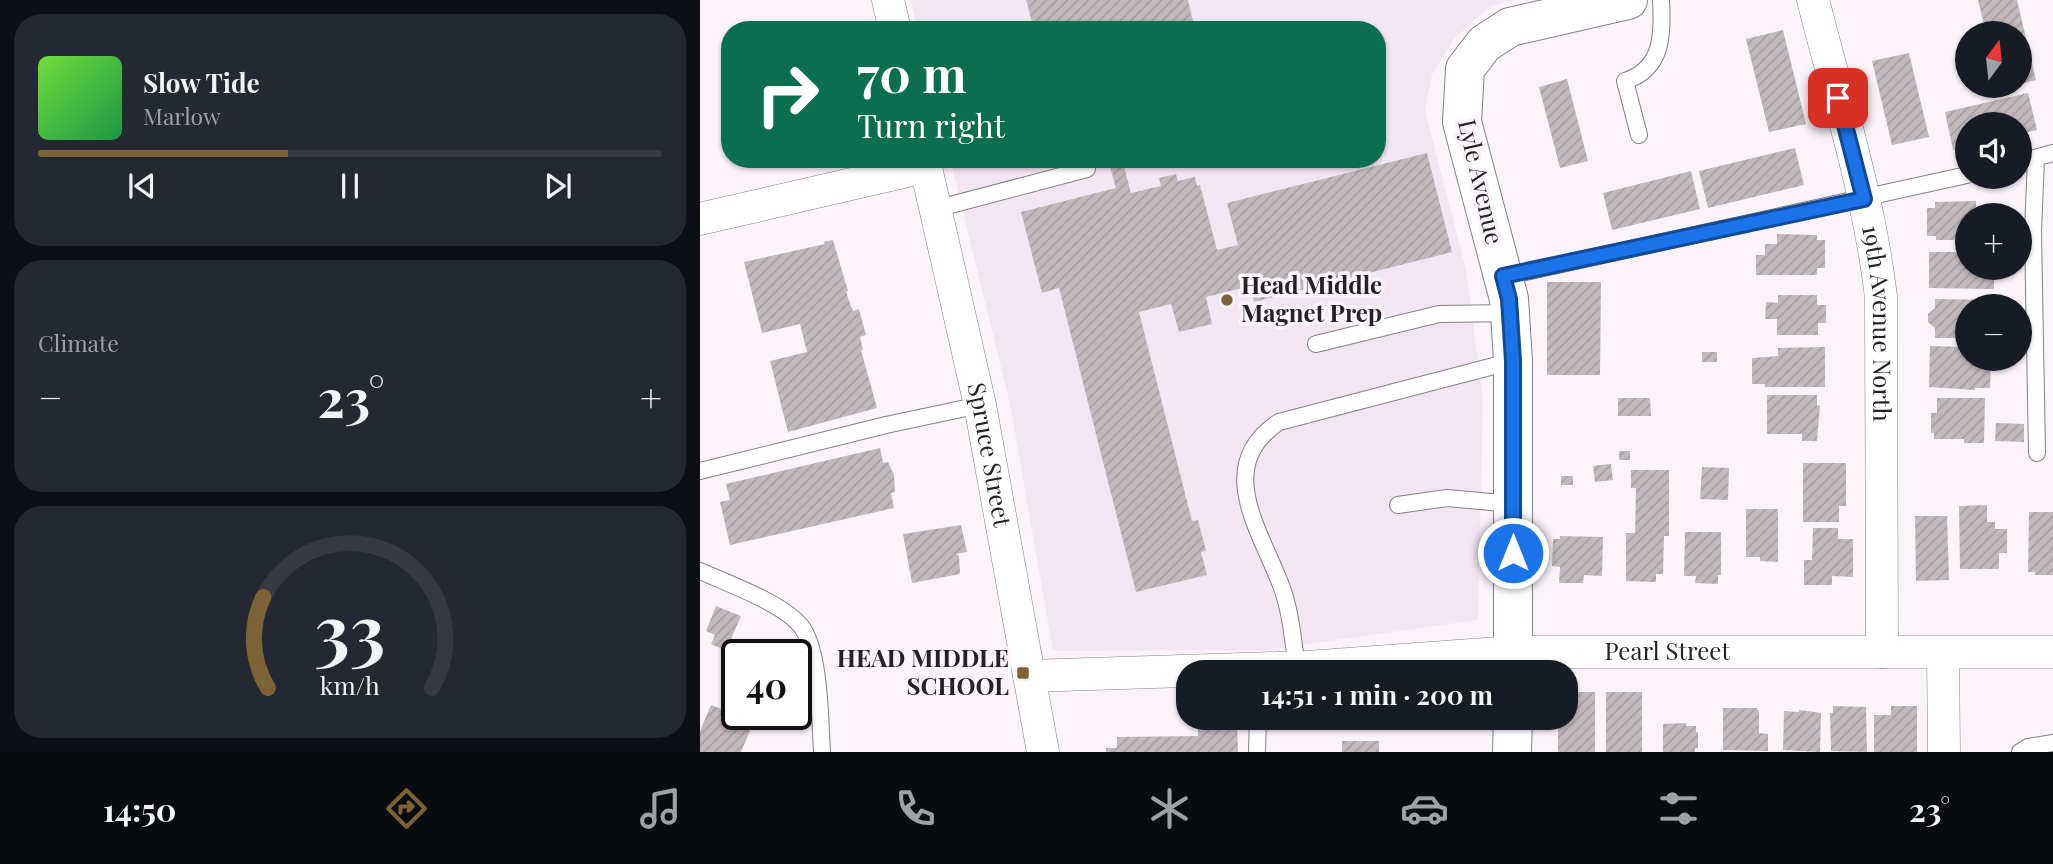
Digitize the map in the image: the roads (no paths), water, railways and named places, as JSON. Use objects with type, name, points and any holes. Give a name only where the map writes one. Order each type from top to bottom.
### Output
[{"type":"street","points":[[888,0],[893,21]]},
{"type":"street","name":"Lyle Avenue","points":[[1513,660],[1513,361],[1509,299],[1462,122],[1465,69],[1484,44],[1510,27],[1628,0]]},
{"type":"street","name":"19th Avenue North","points":[[1813,0],[1864,199],[1881,297],[1882,652]]},
{"type":"street","points":[[700,219],[905,168]]},
{"type":"street","name":"Spruce Street","points":[[926,168],[980,405],[1043,752]]},
{"type":"street","name":"Pearl Street","points":[[1578,660],[1882,652],[2053,652]]},
{"type":"street","points":[[1943,653],[1944,752]]},
{"type":"street","name":"Pearl Street","points":[[1029,676],[1176,673]]},
{"type":"street","points":[[1512,752],[1513,730]]},
{"type":"lane","points":[[1639,135],[1625,81],[1638,77],[1646,70],[1659,47],[1662,30],[1661,0]]},
{"type":"lane","points":[[2032,159],[2053,153]]},
{"type":"lane","points":[[935,209],[1087,169]]},
{"type":"lane","points":[[1503,276],[1955,178]]},
{"type":"lane","points":[[2030,189],[2045,408],[2037,453]]},
{"type":"lane","points":[[1316,344],[1439,314],[1510,313]]},
{"type":"lane","points":[[1296,660],[1285,597],[1248,508],[1246,470],[1258,440],[1279,422],[1513,361]]},
{"type":"lane","points":[[700,471],[980,405]]},
{"type":"lane","points":[[1398,505],[1447,498],[1513,504]]},
{"type":"lane","points":[[700,571],[786,612],[803,628],[816,670],[822,752]]},
{"type":"lane","points":[[1257,752],[1258,730]]},
{"type":"lane","points":[[2020,752],[2028,747],[2053,743]]},
{"type":"place","name":"Head Middle Magnet Prep","points":[[1227,300]]},
{"type":"place","name":"HEAD MIDDLE SCHOOL","points":[[1023,673]]}]
